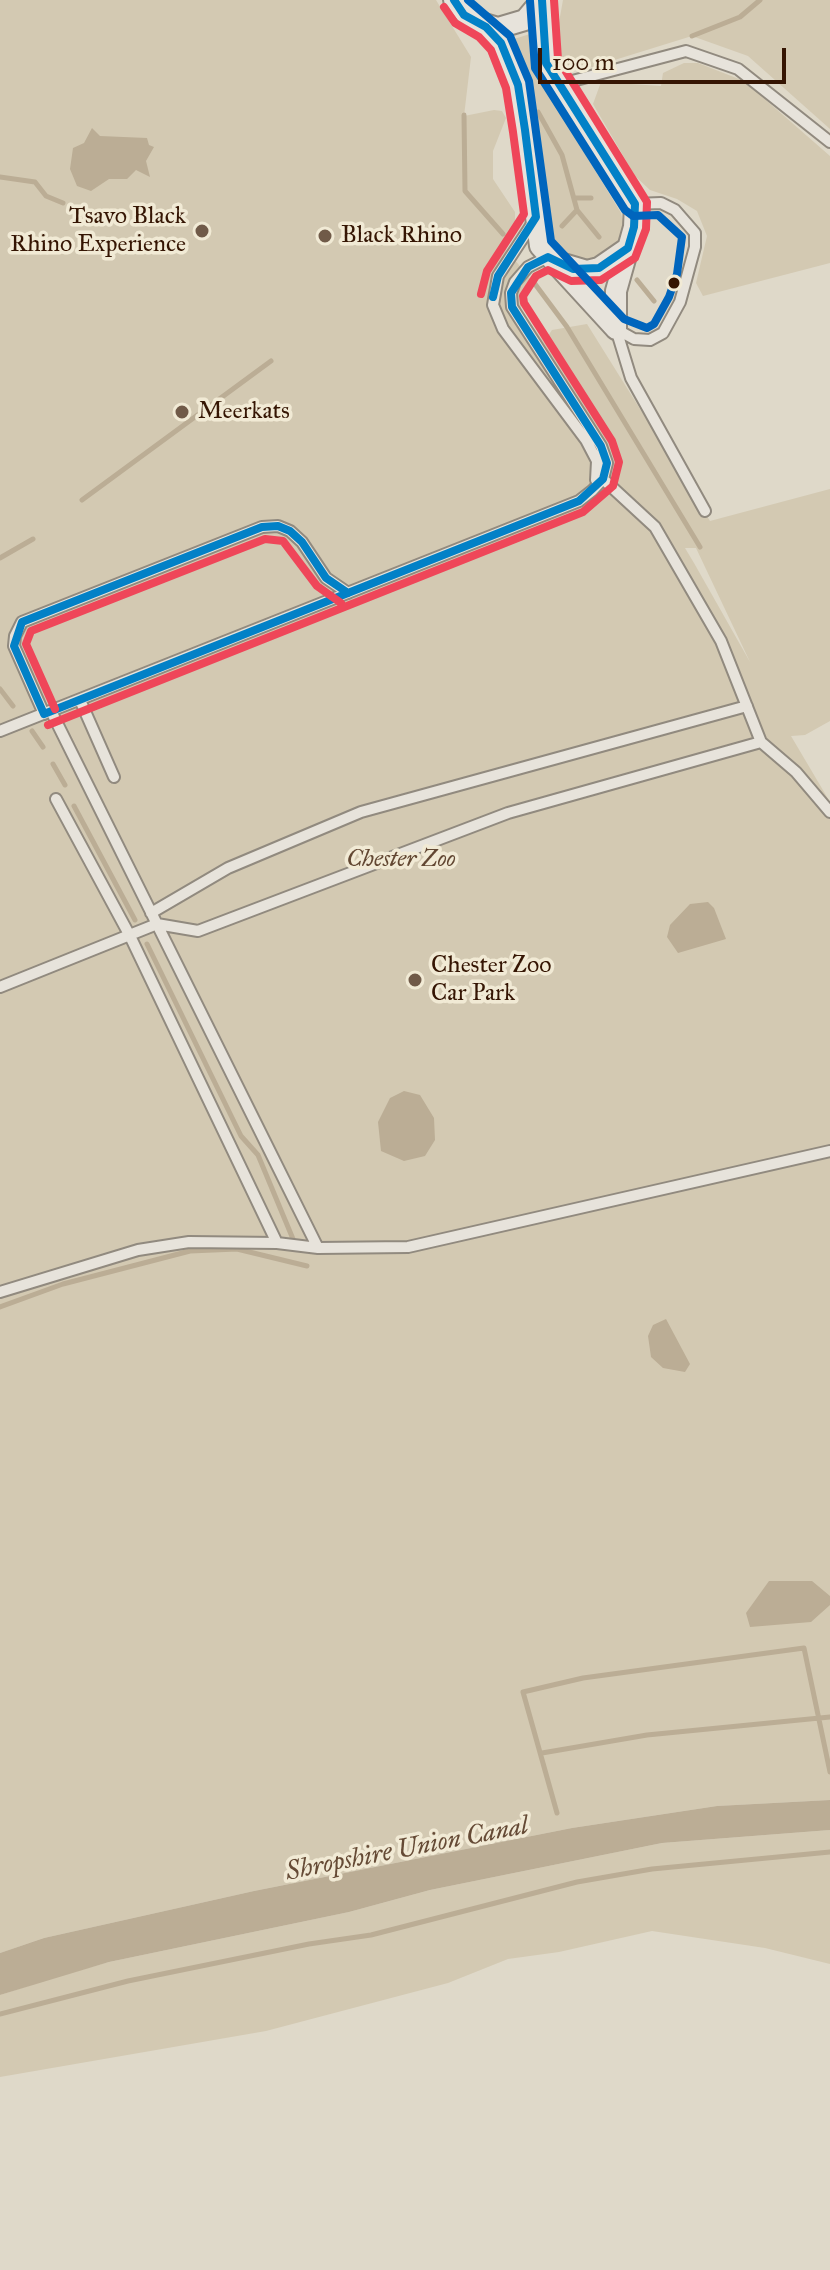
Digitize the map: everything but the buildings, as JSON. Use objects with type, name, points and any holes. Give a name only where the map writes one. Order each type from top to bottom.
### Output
[{"type":"street","points":[[454,0],[464,15],[486,27],[501,43],[518,85],[540,246],[597,304],[616,329]]},
{"type":"street","points":[[486,27],[517,24],[535,12],[542,0]]},
{"type":"street","points":[[542,0],[546,63],[557,85],[635,204],[634,227],[616,291],[616,329]]},
{"type":"street","points":[[548,257],[587,271],[599,268],[628,248]]},
{"type":"lane","points":[[557,85],[686,51],[738,69],[830,142]]},
{"type":"lane","points":[[616,329],[634,339],[650,340],[663,333],[680,302],[695,247],[695,233],[675,210],[661,203],[635,204]]},
{"type":"lane","points":[[536,217],[498,276],[493,305],[503,329],[586,440],[599,472],[593,490]]},
{"type":"lane","points":[[2,728],[48,713],[579,501],[593,490],[603,479],[607,463],[601,446],[512,307],[511,293],[515,282],[528,267],[548,257]]},
{"type":"lane","points":[[616,329],[631,378],[705,511]]},
{"type":"lane","points":[[603,479],[655,527],[721,641],[761,742],[796,772],[830,812]]},
{"type":"lane","points":[[318,1248],[14,646],[22,622],[262,527],[278,526],[290,531],[302,542],[326,578],[348,593]]},
{"type":"lane","points":[[80,700],[114,777]]},
{"type":"lane","points":[[151,913],[228,868],[361,812],[747,706]]},
{"type":"lane","points":[[0,987],[157,924],[198,931],[508,813],[761,742]]},
{"type":"lane","points":[[56,799],[130,936],[277,1243]]},
{"type":"lane","points":[[0,1292],[138,1250],[189,1242],[277,1243],[318,1248],[408,1247],[830,1151]]},
{"type":"green space","name":"Chester Zoo","points":[[0,0],[436,0],[471,57],[464,116],[494,110],[502,111],[506,118],[493,151],[493,179],[515,212],[515,231],[506,249],[532,281],[521,292],[521,310],[544,342],[552,330],[587,324],[710,521],[830,489],[830,721],[805,735],[791,736],[830,802],[830,1800],[717,1806],[572,1828],[254,1891],[44,1938],[0,1953]],"holes":[[[685,548],[696,548],[750,662]]]},
{"type":"green space","points":[[563,0],[830,0],[830,129],[748,56],[692,36],[579,71],[561,66],[554,50]]},
{"type":"green space","points":[[533,33],[536,61],[545,88],[621,213],[624,226],[620,239],[614,249],[593,260],[567,256],[551,241],[547,229],[525,73],[511,40]]},
{"type":"green space","points":[[684,63],[698,63],[744,81],[830,156],[830,263],[703,296],[696,283],[707,236],[697,211],[677,199],[650,190],[635,176],[593,104],[601,82],[661,86],[663,73]]},
{"type":"green space","points":[[830,1830],[830,1964],[765,1948],[652,1931],[559,1952],[508,1959],[448,1983],[266,2031],[0,2077],[0,1995],[59,1976],[109,1962],[349,1912],[430,1890],[662,1843]]},
{"type":"shaded area","points":[[92,128],[100,136],[147,138],[149,145],[154,147],[146,161],[150,177],[136,170],[127,179],[109,179],[91,191],[77,186],[70,169],[73,148],[84,143]]},
{"type":"shaded area","points":[[708,902],[714,908],[726,939],[678,953],[667,937],[670,925],[690,904]]},
{"type":"shaded area","points":[[404,1091],[420,1095],[434,1118],[435,1140],[425,1156],[404,1161],[381,1151],[378,1122],[390,1098]]},
{"type":"shaded area","points":[[666,1319],[690,1364],[685,1372],[663,1368],[651,1357],[648,1336],[653,1325]]},
{"type":"shaded area","points":[[769,1581],[812,1581],[830,1596],[830,1605],[811,1622],[750,1627],[746,1613]]},
{"type":"shaded area","points":[[830,1800],[830,1830],[662,1843],[430,1890],[349,1912],[109,1962],[0,1995],[0,1953],[44,1938],[254,1891],[572,1828],[717,1806]]},
{"type":"waterway","points":[[692,36],[740,17],[760,0]]},
{"type":"waterway","points":[[538,112],[562,155],[577,210],[599,237]]},
{"type":"waterway","points":[[464,115],[465,191],[503,234]]},
{"type":"waterway","points":[[0,177],[35,182],[46,196],[63,203]]},
{"type":"waterway","points":[[575,198],[591,198]]},
{"type":"waterway","points":[[562,226],[577,210]]},
{"type":"waterway","points":[[637,280],[654,301]]},
{"type":"waterway","points":[[535,284],[567,327],[700,547]]},
{"type":"waterway","points":[[82,500],[271,361]]},
{"type":"waterway","points":[[0,558],[33,539]]},
{"type":"waterway","points":[[0,689],[13,706]]},
{"type":"waterway","points":[[32,731],[43,747]]},
{"type":"waterway","points":[[53,764],[65,785]]},
{"type":"waterway","points":[[74,806],[135,920]]},
{"type":"waterway","points":[[147,944],[241,1136],[258,1155],[293,1239]]},
{"type":"waterway","points":[[0,1307],[63,1284],[190,1251],[237,1249],[307,1266]]},
{"type":"waterway","points":[[557,1813],[523,1692],[583,1678],[804,1648],[830,1772]]},
{"type":"waterway","points":[[542,1753],[647,1735],[830,1717]]},
{"type":"waterway","points":[[0,2014],[128,1981],[309,1944],[371,1935],[577,1882],[652,1869],[830,1852]]},
{"type":"transit line","points":[[454,0],[464,15],[486,27],[501,43],[518,85],[525,130],[536,217],[498,276],[493,297]]},
{"type":"transit line","points":[[468,0],[510,36],[529,81],[551,241],[624,319],[647,328],[654,324],[669,297],[677,274],[682,237],[658,215],[633,216],[625,210],[535,68],[530,1]]},
{"type":"transit line","points":[[44,714],[579,501],[603,479],[607,463],[601,446],[512,307],[511,293],[528,267],[548,257],[573,269],[599,268],[628,248],[634,227],[635,204],[546,63],[542,0]]},
{"type":"transit line","points":[[48,725],[583,512],[613,486],[619,462],[612,441],[524,303],[523,296],[536,276],[548,270],[571,281],[601,280],[635,258],[646,229],[647,202],[558,59],[554,0]]},
{"type":"transit line","points":[[444,7],[455,23],[479,37],[491,50],[506,88],[524,214],[487,271],[481,294]]},
{"type":"transit line","points":[[44,714],[14,646],[22,622],[262,527],[278,526],[290,531],[302,542],[326,578],[348,593]]},
{"type":"transit line","points":[[55,709],[26,644],[31,631],[265,539],[283,541],[317,586],[341,603]]},
{"type":"place","name":"Tsavo Black Rhino Experience","points":[[202,231]]},
{"type":"place","name":"Black Rhino","points":[[325,236]]},
{"type":"place","name":"Meerkats","points":[[182,412]]},
{"type":"place","name":"Chester Zoo Car Park","points":[[415,980]]},
{"type":"water label","name":"Shropshire Union Canal","points":[[407,1850]]}]
